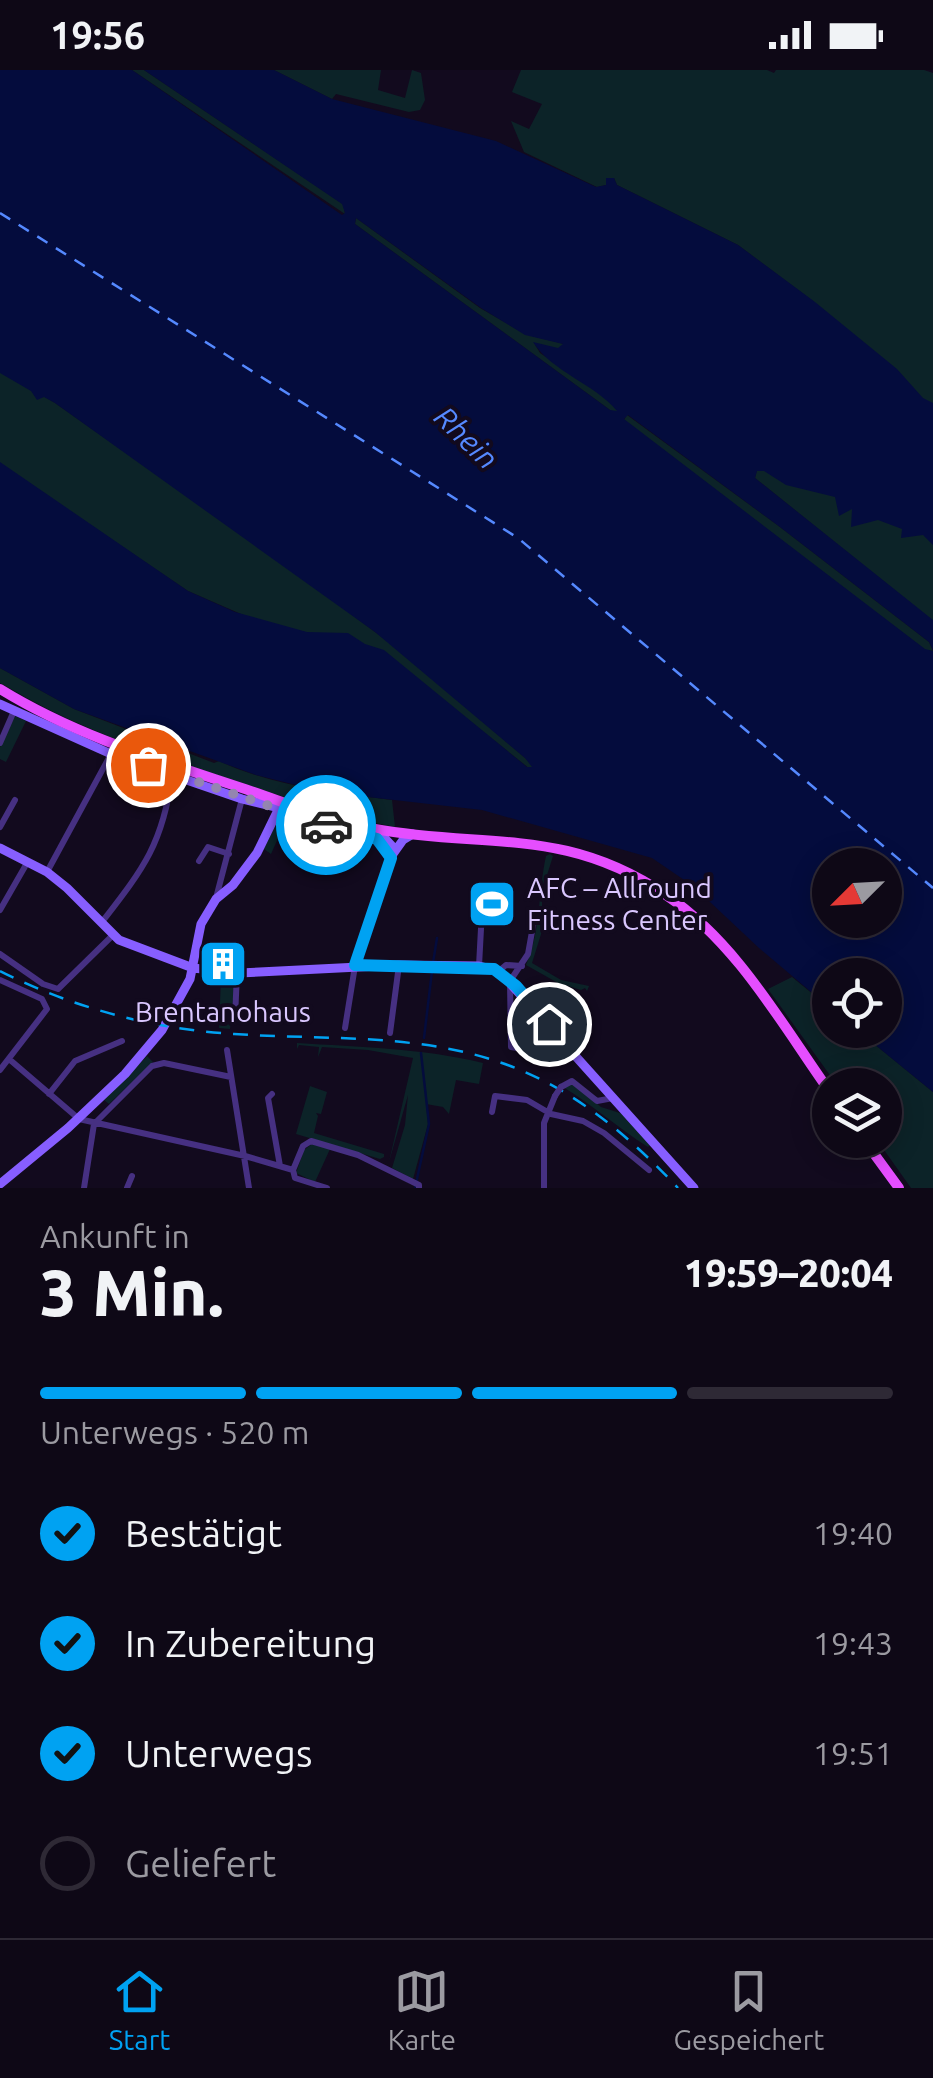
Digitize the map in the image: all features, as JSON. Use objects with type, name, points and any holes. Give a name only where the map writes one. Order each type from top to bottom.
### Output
[{"type":"main road","points":[[0,688],[87,734],[176,770],[400,836],[518,841],[560,848],[601,861],[656,889],[686,910],[722,944],[812,1068]]},
{"type":"main road","points":[[877,1158],[899,1188]]},
{"type":"street","points":[[0,704],[111,754],[176,770],[242,799],[377,839],[392,853]]},
{"type":"street","points":[[0,743],[14,711]]},
{"type":"street","points":[[47,872],[111,754]]},
{"type":"street","points":[[102,922],[151,854],[176,770]]},
{"type":"street","points":[[2,1185],[79,1118],[156,1039],[193,968],[198,930],[216,899],[242,799]]},
{"type":"street","points":[[0,827],[15,800]]},
{"type":"street","points":[[216,899],[258,854],[279,808]]},
{"type":"street","points":[[376,829],[392,853]]},
{"type":"street","points":[[345,1028],[355,965],[400,836]]},
{"type":"street","points":[[199,861],[208,846],[229,854]]},
{"type":"street","points":[[0,848],[47,872],[132,948],[193,968],[237,973],[355,965],[480,966],[499,972],[694,1188]]},
{"type":"street","points":[[0,909],[27,863]]},
{"type":"street","points":[[480,966],[483,891]]},
{"type":"street","points":[[536,908],[532,944],[510,981],[511,1047],[555,1055],[565,1042]]},
{"type":"street","points":[[0,954],[43,984],[62,988],[113,935]]},
{"type":"street","points":[[390,1033],[399,965]]},
{"type":"street","points":[[499,972],[506,965],[522,966]]},
{"type":"street","points":[[235,1018],[237,973]]},
{"type":"street","points":[[0,993],[4,982],[42,1000],[47,1009],[0,1070]]},
{"type":"street","points":[[50,1094],[75,1061],[122,1041]]},
{"type":"street","points":[[228,1050],[249,1188]]},
{"type":"street","points":[[9,1058],[79,1118],[94,1124],[293,1170]]},
{"type":"street","points":[[84,1188],[94,1124],[158,1062],[231,1077]]},
{"type":"street","points":[[544,1188],[546,1111],[560,1086],[572,1081],[597,1102],[614,1098]]},
{"type":"street","points":[[492,1112],[497,1087]]},
{"type":"street","points":[[272,1094],[268,1098],[280,1166]]},
{"type":"street","points":[[495,1096],[526,1100],[546,1111],[576,1118],[604,1133],[649,1170]]},
{"type":"street","points":[[327,1188],[295,1178],[293,1170],[303,1146],[311,1141],[358,1155],[417,1184]]},
{"type":"street","points":[[127,1188],[132,1176]]},
{"type":"green space","points":[[132,70],[144,70],[343,204],[345,214]]},
{"type":"green space","points":[[274,70],[381,70],[378,90],[405,98],[412,70],[421,73],[425,100],[420,110],[409,112],[336,94],[332,99]]},
{"type":"green space","points":[[521,70],[933,73],[933,621],[755,478],[757,470],[764,471],[867,347],[738,245],[617,185],[614,178],[597,187],[524,152],[511,121],[529,129],[542,104],[512,92]]},
{"type":"green space","points":[[356,218],[480,308],[525,334],[564,344],[558,349],[534,343],[540,353],[604,395],[618,410],[610,410],[355,224]]},
{"type":"green space","points":[[0,370],[55,403],[295,572],[399,650],[538,769],[535,773],[427,687],[188,591],[0,464]]},
{"type":"green space","points":[[627,415],[780,527],[929,642],[933,651],[925,650],[624,420]]},
{"type":"green space","points":[[0,668],[74,709],[214,763],[219,761],[261,777],[304,787],[392,800],[395,827],[297,801],[119,740],[0,683]]},
{"type":"green space","points":[[15,716],[26,721],[6,762],[0,759],[0,747]]},
{"type":"green space","points":[[282,811],[311,821],[304,842],[280,834],[271,854],[264,849]]},
{"type":"green space","points":[[546,856],[553,856],[542,891],[542,931],[532,963],[561,980],[589,986],[587,991],[558,983],[526,965],[534,939]]},
{"type":"green space","points":[[792,977],[812,993],[812,1048],[879,1048],[933,1092],[933,1188],[911,1188],[890,1158],[902,1158],[902,1068],[825,1068],[768,989]]},
{"type":"green space","points":[[221,978],[235,979],[230,1029],[219,1028]]},
{"type":"green space","points":[[297,1043],[414,1051],[483,1063],[479,1084],[456,1080],[449,1114],[443,1107],[426,1104],[428,1124],[413,1179],[392,1168],[405,1125],[408,1095],[389,1162],[413,1058],[322,1047],[318,1057],[319,1047],[299,1045],[297,1049]]},
{"type":"green space","points":[[147,1056],[153,1062],[109,1104],[104,1100]]},
{"type":"green space","points":[[573,1084],[601,1107],[623,1114],[650,1145],[637,1140],[563,1087]]},
{"type":"green space","points":[[310,1086],[327,1092],[321,1114],[316,1113],[314,1133],[384,1157],[296,1134]]},
{"type":"green space","points":[[312,1144],[330,1149],[315,1182],[296,1173],[304,1150]]},
{"type":"water","name":"Rhein","points":[[0,70],[132,70],[342,215],[342,204],[144,70],[274,70],[332,99],[496,141],[596,187],[606,185],[606,178],[614,178],[617,185],[738,245],[815,302],[933,403],[933,545],[923,535],[901,538],[902,529],[878,520],[851,527],[852,509],[839,516],[835,497],[786,485],[764,471],[757,471],[755,478],[933,620],[933,650],[929,642],[780,527],[628,415],[624,419],[925,649],[933,651],[933,1092],[879,1048],[902,1048],[902,958],[812,958],[812,993],[693,886],[652,858],[482,810],[324,792],[256,775],[74,709],[0,668],[0,462],[188,591],[235,612],[307,632],[348,633],[384,650],[527,767],[532,767],[375,632],[55,403],[44,397],[37,400],[31,391],[0,373]],"holes":[[[356,218],[525,335],[563,344],[558,348],[533,342],[551,362],[617,411],[610,410],[355,224]]]},
{"type":"waterway","points":[[433,963],[437,938]]},
{"type":"waterway","points":[[424,1038],[432,971]]},
{"type":"waterway","points":[[415,1188],[429,1124],[421,1053]]},
{"type":"ferry route","points":[[0,213],[518,538],[933,888]]},
{"type":"railway","points":[[0,971],[56,996],[144,1022],[234,1034],[401,1042],[499,1062],[550,1084],[597,1114],[678,1188]]},
{"type":"way so far","points":[[148,765],[326,825]]},
{"type":"place","name":"AFC – Allround Fitness Center","points":[[492,904]]},
{"type":"place","name":"Brentanohaus","points":[[223,964]]},
{"type":"route","points":[[326,825],[377,839],[391,858],[355,965],[494,969],[516,986],[549,1024]]}]
